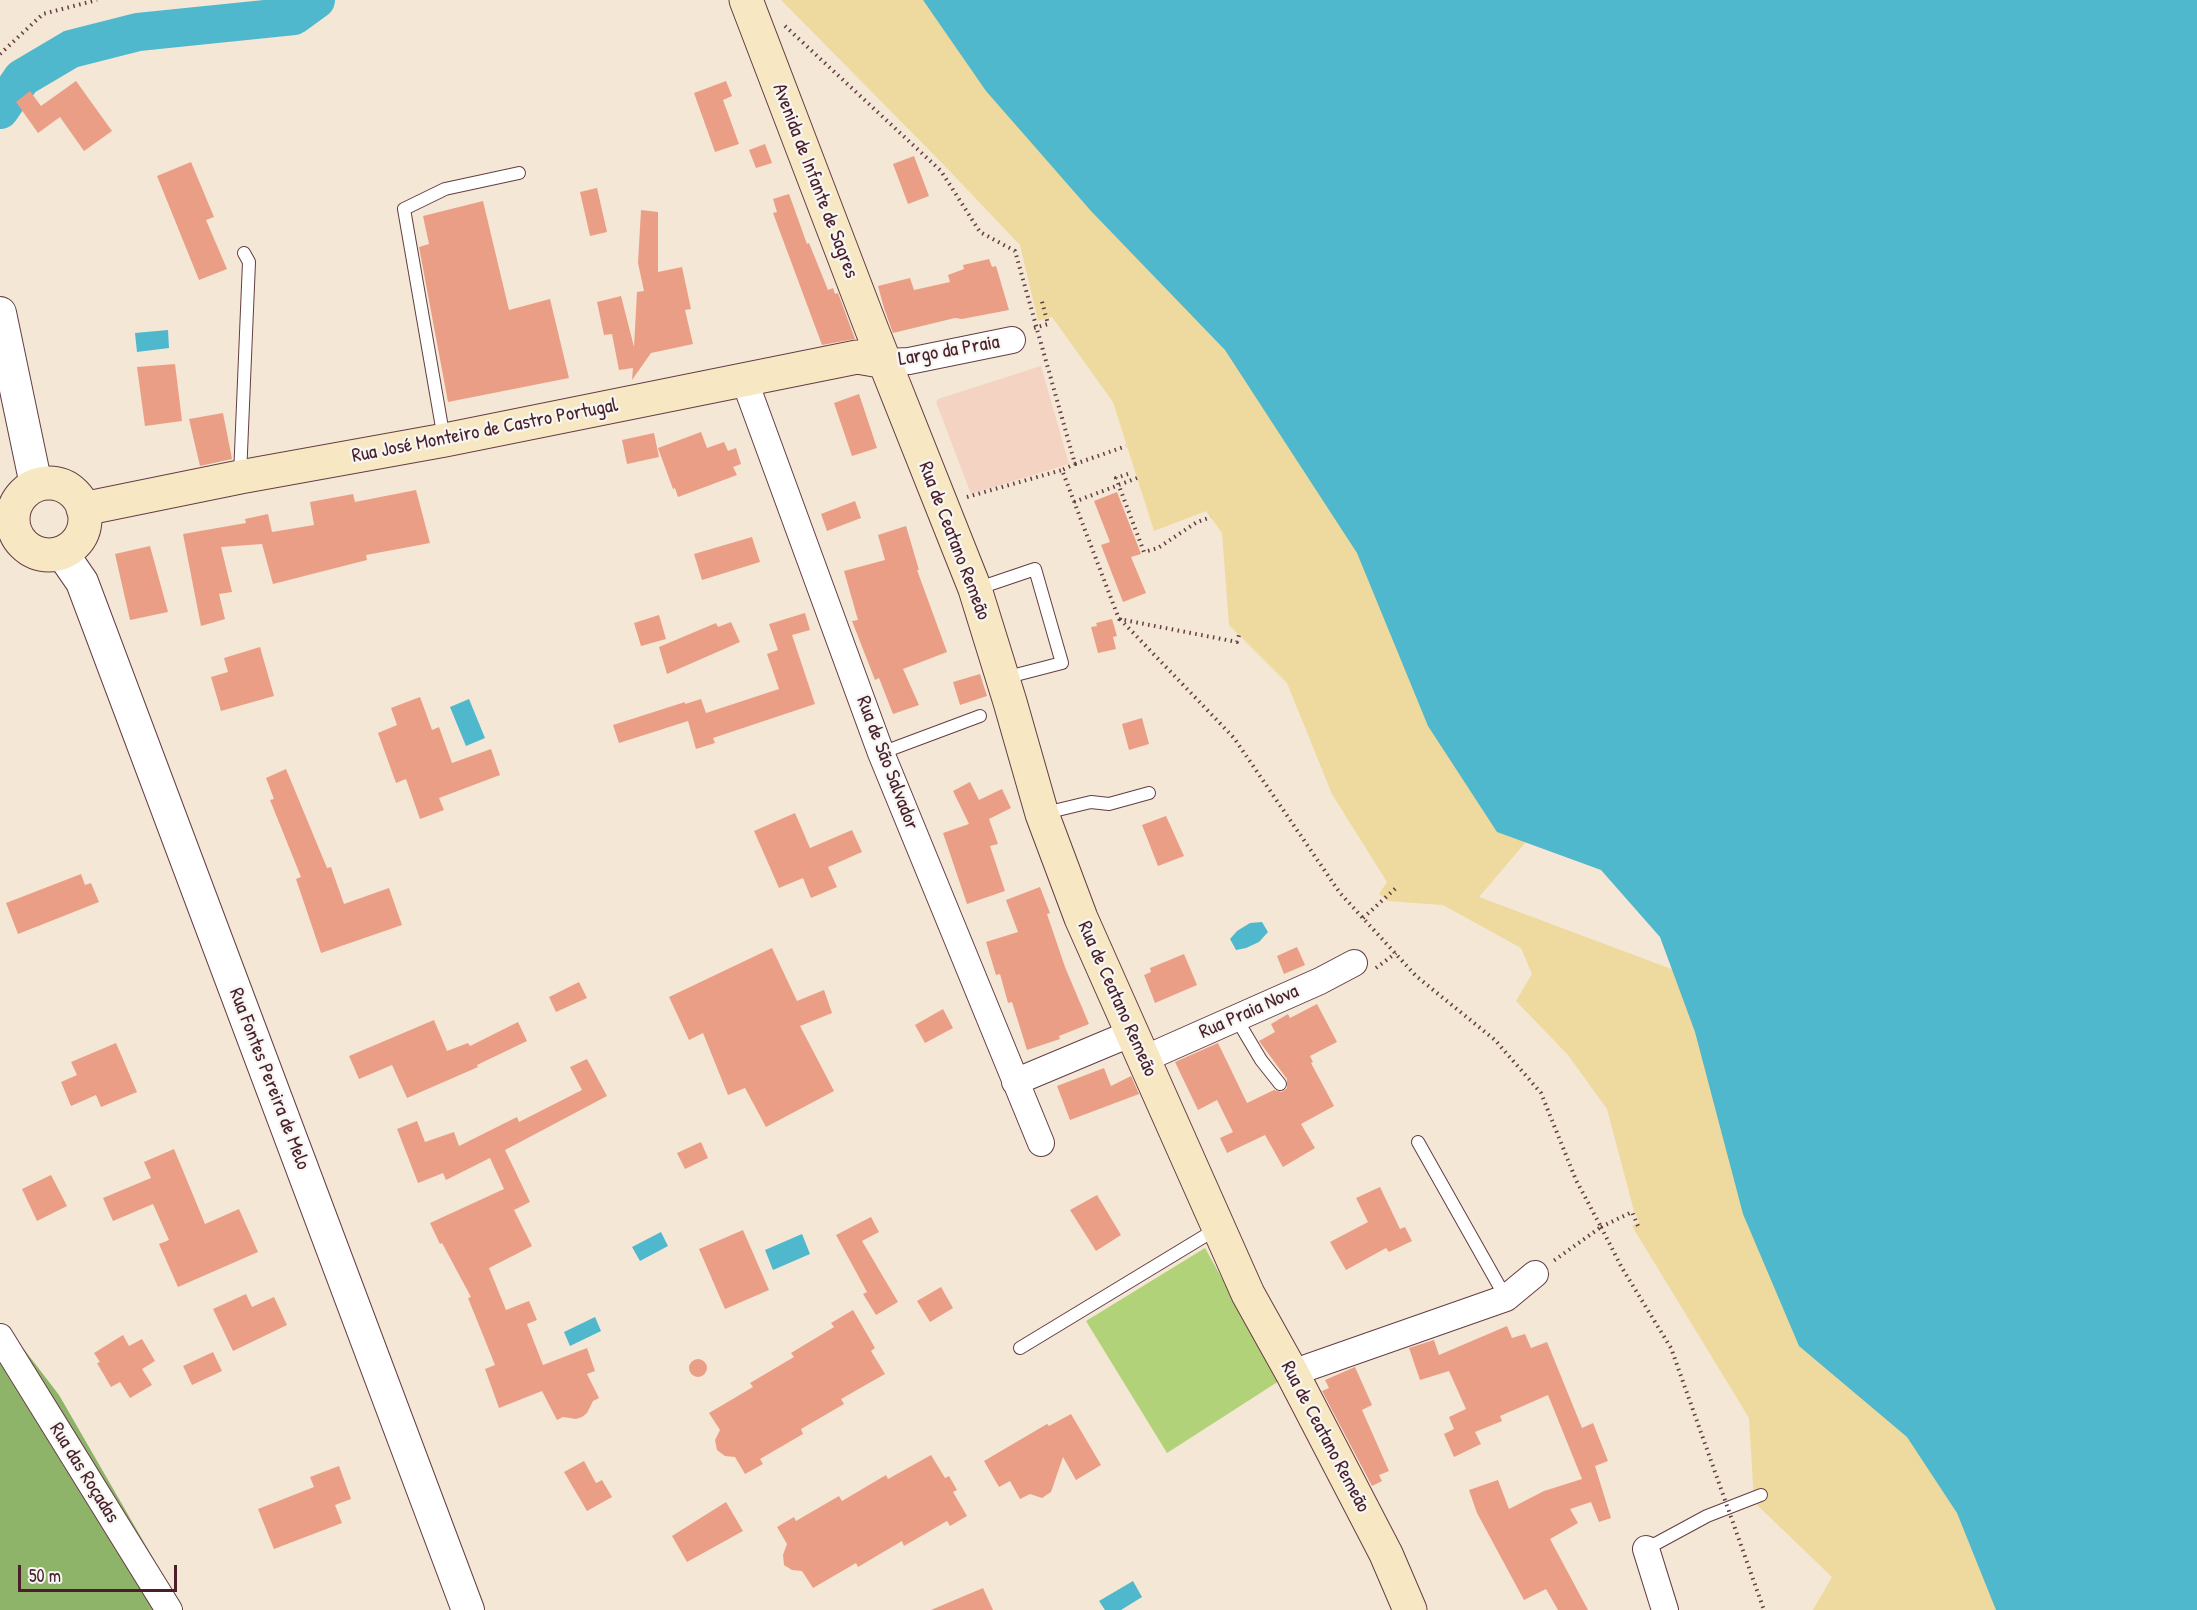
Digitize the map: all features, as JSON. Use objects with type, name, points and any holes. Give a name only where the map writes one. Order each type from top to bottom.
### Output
[{"type":"main road","name":"Avenida de Infante de Sagres","points":[[746,0],[886,362]]},
{"type":"main road","name":"Rua José Monteiro de Castro Portugal","points":[[83,509],[240,477],[444,440],[856,357],[886,362]]},
{"type":"main road","name":"Rua de Ceatano Remeão","points":[[886,362],[975,589],[1042,814],[1081,918],[1248,1294],[1292,1372],[1386,1554],[1410,1610]]},
{"type":"main road","points":[[48,483],[70,490],[78,498],[83,509],[83,530],[78,540],[62,553],[49,555],[26,548],[7,528],[15,506],[27,490],[36,485],[48,483]]},
{"type":"street","points":[[0,313],[36,485]]},
{"type":"street","name":"Largo da Praia","points":[[886,362],[909,361],[1012,340]]},
{"type":"street","name":"Rua de São Salvador","points":[[744,379],[881,753],[1041,1143]]},
{"type":"street","name":"Rua Fontes Pereira de Melo","points":[[62,553],[82,582],[468,1610]]},
{"type":"street","name":"Rua Praia Nova","points":[[1015,1082],[1236,1018],[1320,981],[1361,968]]},
{"type":"street","points":[[1292,1372],[1506,1298],[1535,1274]]},
{"type":"street","name":"Rua das Roçadas","points":[[0,1337],[169,1610]]},
{"type":"street","points":[[1646,1549],[1665,1610]]},
{"type":"lane","points":[[444,440],[404,208],[445,189],[519,173]]},
{"type":"lane","points":[[240,477],[249,262],[244,254]]},
{"type":"lane","points":[[975,589],[1035,569],[1062,663],[1003,678]]},
{"type":"lane","points":[[881,753],[980,716]]},
{"type":"lane","points":[[1042,814],[1090,802],[1109,804],[1149,793]]},
{"type":"lane","points":[[1236,1018],[1260,1060],[1280,1084]]},
{"type":"lane","points":[[1418,1142],[1506,1298]]},
{"type":"lane","points":[[1020,1348],[1219,1227]]},
{"type":"lane","points":[[1646,1549],[1707,1516],[1761,1495]]},
{"type":"path","points":[[0,54],[43,14],[97,0]]},
{"type":"path","points":[[1036,327],[1048,324],[1041,298]]},
{"type":"path","points":[[1075,464],[1126,446]]},
{"type":"path","points":[[956,500],[1062,470]]},
{"type":"path","points":[[1128,474],[1116,478],[1144,552],[1158,548],[1197,522],[1211,517]]},
{"type":"path","points":[[1074,502],[1137,478]]},
{"type":"path","points":[[1119,619],[1234,738],[1340,893],[1416,976],[1495,1040],[1541,1093],[1576,1180],[1622,1268],[1671,1348],[1764,1610]]},
{"type":"path","points":[[1363,918],[1396,888]]},
{"type":"path","points":[[1361,968],[1395,953]]},
{"type":"path","points":[[1535,1274],[1601,1227],[1632,1212],[1638,1226]]},
{"type":"shaded area","points":[[1041,366],[1069,464],[971,494],[936,402],[938,399]]},
{"type":"green space","points":[[1205,1248],[1279,1381],[1167,1453],[1086,1321]]},
{"type":"green space","points":[[0,1330],[13,1335],[59,1395],[183,1610],[0,1610]]},
{"type":"sand","points":[[781,0],[1058,0],[1572,788],[1479,897],[1725,989],[2064,1610],[1813,1610],[1832,1577],[1754,1502],[1749,1418],[1632,1226],[1639,1222],[1634,1211],[1607,1109],[1568,1055],[1516,1001],[1532,974],[1521,948],[1443,905],[1388,901],[1379,894],[1387,882],[1332,794],[1287,683],[1229,625],[1222,533],[1206,511],[1154,531],[1113,402],[1052,317],[1038,321],[1020,245]]},
{"type":"water","points":[[923,0],[2197,0],[2197,1610],[1996,1610],[1957,1513],[1907,1437],[1799,1346],[1743,1214],[1695,1032],[1660,937],[1601,870],[1497,832],[1428,726],[1357,553],[1225,350],[1091,211],[986,91]]},
{"type":"water","points":[[168,330],[169,348],[137,352],[135,333]]},
{"type":"water","points":[[469,699],[485,738],[466,746],[450,707]]},
{"type":"water","points":[[1262,922],[1268,932],[1259,942],[1236,950],[1230,939],[1237,931],[1250,923]]},
{"type":"water","points":[[661,1232],[668,1246],[640,1261],[632,1247]]},
{"type":"water","points":[[802,1234],[810,1254],[773,1270],[765,1250]]},
{"type":"water","points":[[595,1317],[601,1331],[570,1346],[564,1332]]},
{"type":"water","points":[[1133,1581],[1142,1597],[1121,1610],[1105,1610],[1099,1601]]},
{"type":"building","points":[[76,81],[112,131],[84,151],[60,117],[38,133],[16,102],[30,91],[41,106]]},
{"type":"building","points":[[726,81],[732,96],[723,100],[739,144],[715,152],[694,93]]},
{"type":"building","points":[[765,144],[772,163],[756,168],[749,150]]},
{"type":"building","points":[[914,156],[929,196],[908,204],[893,164]]},
{"type":"building","points":[[191,162],[214,217],[206,220],[227,269],[199,280],[157,176]]},
{"type":"building","points":[[597,188],[607,232],[590,236],[580,192]]},
{"type":"building","points":[[789,194],[807,244],[809,243],[828,290],[833,288],[835,294],[838,293],[855,339],[822,345],[773,213],[777,212],[773,199]]},
{"type":"building","points":[[483,201],[509,310],[550,299],[569,378],[448,402],[419,247],[429,244],[423,216]]},
{"type":"building","points":[[641,210],[658,212],[658,272],[682,267],[691,309],[685,310],[693,344],[651,353],[632,380],[633,368],[619,370],[612,334],[604,335],[597,302],[621,296],[634,347],[637,292],[644,291],[638,263]]},
{"type":"building","points":[[989,259],[992,267],[996,266],[1009,310],[962,319],[955,318],[893,333],[878,286],[910,278],[914,290],[950,282],[948,275],[964,269],[963,265]]},
{"type":"building","points":[[175,364],[182,421],[145,426],[137,367]]},
{"type":"building","points":[[859,394],[877,448],[852,456],[834,403]]},
{"type":"building","points":[[223,413],[232,459],[200,466],[189,419]]},
{"type":"building","points":[[701,432],[707,448],[724,442],[728,451],[736,448],[741,464],[733,467],[737,475],[678,497],[658,448]]},
{"type":"building","points":[[654,433],[659,457],[627,464],[622,440]]},
{"type":"building","points":[[416,490],[430,543],[366,555],[367,560],[273,584],[262,544],[221,547],[232,592],[219,594],[225,619],[201,626],[183,534],[246,523],[245,519],[268,514],[272,532],[314,525],[310,502],[353,494],[355,502]]},
{"type":"building","points":[[1117,492],[1141,554],[1131,557],[1146,593],[1123,602],[1101,545],[1110,542],[1094,501]]},
{"type":"building","points":[[855,501],[861,518],[827,531],[821,514]]},
{"type":"building","points":[[906,526],[919,570],[917,570],[947,652],[903,669],[919,705],[893,714],[879,678],[875,680],[852,621],[858,620],[844,571],[885,560],[878,535]]},
{"type":"building","points":[[752,537],[760,562],[702,580],[694,554]]},
{"type":"building","points":[[150,546],[168,612],[130,620],[115,554]]},
{"type":"building","points":[[805,613],[810,630],[792,635],[815,704],[713,738],[715,743],[696,749],[688,721],[619,743],[613,725],[701,699],[706,713],[779,689],[767,654],[778,650],[769,624]]},
{"type":"building","points":[[659,615],[666,639],[641,646],[634,623]]},
{"type":"building","points":[[1112,619],[1117,636],[1113,637],[1116,649],[1098,653],[1091,627],[1097,626],[1096,623]]},
{"type":"building","points":[[731,622],[740,642],[667,674],[659,647],[716,623],[718,627]]},
{"type":"building","points":[[260,647],[274,696],[221,711],[211,677],[228,672],[224,658]]},
{"type":"building","points":[[980,674],[987,696],[960,705],[953,682]]},
{"type":"building","points":[[420,697],[432,730],[439,727],[452,763],[491,749],[500,775],[439,798],[444,810],[420,819],[406,779],[396,783],[378,733],[397,725],[391,708]]},
{"type":"building","points":[[1142,718],[1149,744],[1129,750],[1122,724]]},
{"type":"building","points":[[286,769],[327,868],[331,867],[344,904],[389,888],[402,925],[321,953],[296,879],[301,877],[270,800],[274,799],[266,778]]},
{"type":"building","points":[[970,782],[979,800],[1002,789],[1011,808],[989,819],[998,844],[990,846],[1005,891],[967,904],[943,833],[969,824],[953,791]]},
{"type":"building","points":[[795,813],[810,848],[852,830],[862,852],[828,867],[837,887],[811,898],[803,878],[779,888],[754,831]]},
{"type":"building","points":[[1166,816],[1184,856],[1158,866],[1142,825]]},
{"type":"building","points":[[81,874],[85,885],[91,883],[99,902],[18,934],[6,903]]},
{"type":"building","points":[[1040,887],[1065,967],[1089,1024],[1059,1036],[1060,1039],[1027,1050],[1012,1002],[1008,1003],[1000,974],[996,975],[986,942],[1018,932],[1006,900]]},
{"type":"building","points":[[1297,947],[1305,965],[1284,974],[1277,956]]},
{"type":"building","points":[[772,948],[797,1001],[824,990],[832,1013],[800,1026],[834,1091],[766,1127],[745,1088],[728,1095],[703,1033],[689,1040],[669,997]]},
{"type":"building","points":[[1184,954],[1197,985],[1155,1003],[1144,975],[1151,972],[1150,968]]},
{"type":"building","points":[[579,982],[587,998],[556,1012],[549,997]]},
{"type":"building","points":[[1317,1004],[1337,1042],[1310,1056],[1313,1062],[1311,1063],[1334,1106],[1301,1124],[1315,1148],[1283,1167],[1265,1135],[1227,1153],[1220,1138],[1233,1132],[1217,1100],[1198,1110],[1175,1062],[1218,1043],[1247,1103],[1274,1090],[1282,1092],[1287,1088],[1287,1079],[1259,1041],[1275,1032],[1271,1024],[1288,1014],[1290,1018]]},
{"type":"building","points":[[943,1009],[953,1028],[925,1043],[915,1025]]},
{"type":"building","points":[[434,1020],[447,1051],[468,1043],[470,1046],[518,1022],[527,1041],[477,1065],[478,1067],[407,1098],[392,1065],[359,1079],[349,1056]]},
{"type":"building","points":[[116,1043],[137,1092],[101,1107],[96,1095],[71,1106],[61,1082],[77,1075],[71,1062]]},
{"type":"building","points":[[587,1059],[607,1096],[505,1150],[530,1202],[514,1210],[532,1246],[489,1268],[506,1310],[529,1301],[537,1320],[527,1324],[543,1365],[587,1348],[595,1371],[587,1374],[599,1398],[593,1401],[587,1413],[582,1417],[576,1419],[563,1417],[557,1420],[542,1391],[499,1408],[485,1369],[495,1365],[468,1298],[471,1297],[430,1223],[504,1189],[490,1158],[446,1180],[443,1173],[418,1183],[397,1129],[417,1121],[425,1142],[454,1132],[459,1146],[517,1117],[519,1122],[582,1090],[570,1067]]},
{"type":"building","points":[[1104,1068],[1111,1086],[1131,1076],[1139,1094],[1070,1120],[1057,1086]]},
{"type":"building","points":[[701,1142],[708,1158],[685,1169],[677,1153]]},
{"type":"building","points":[[174,1149],[205,1224],[239,1209],[258,1252],[178,1287],[159,1244],[169,1240],[153,1204],[113,1221],[103,1198],[151,1178],[144,1162]]},
{"type":"building","points":[[51,1175],[67,1206],[37,1221],[22,1189]]},
{"type":"building","points":[[1380,1187],[1400,1229],[1405,1227],[1412,1241],[1389,1252],[1386,1248],[1346,1270],[1330,1242],[1368,1222],[1356,1198]]},
{"type":"building","points":[[1097,1195],[1121,1235],[1096,1251],[1070,1210]]},
{"type":"building","points":[[871,1217],[879,1232],[862,1241],[898,1302],[876,1315],[863,1294],[867,1292],[836,1235]]},
{"type":"building","points":[[743,1230],[769,1290],[725,1309],[699,1249]]},
{"type":"building","points":[[941,1287],[953,1308],[930,1322],[917,1301]]},
{"type":"building","points":[[246,1294],[252,1307],[274,1297],[287,1325],[233,1351],[213,1309]]},
{"type":"building","points":[[853,1310],[875,1348],[871,1351],[885,1374],[841,1399],[844,1404],[801,1429],[803,1434],[760,1459],[763,1464],[745,1474],[735,1457],[725,1456],[717,1450],[715,1440],[720,1430],[709,1413],[753,1387],[750,1383],[794,1357],[791,1353],[834,1327],[831,1323]]},
{"type":"building","points":[[1507,1326],[1512,1338],[1525,1334],[1531,1348],[1547,1342],[1582,1428],[1593,1423],[1608,1461],[1595,1466],[1611,1518],[1599,1522],[1591,1502],[1570,1509],[1578,1523],[1550,1539],[1588,1610],[1558,1610],[1546,1589],[1524,1600],[1477,1513],[1469,1490],[1498,1480],[1509,1509],[1544,1491],[1582,1479],[1548,1395],[1500,1416],[1502,1421],[1475,1432],[1481,1444],[1454,1457],[1444,1434],[1454,1429],[1449,1417],[1466,1409],[1449,1371],[1420,1380],[1409,1348],[1434,1340],[1439,1355]]},
{"type":"building","points":[[123,1335],[129,1346],[142,1339],[155,1361],[142,1369],[152,1385],[130,1398],[120,1382],[111,1387],[94,1353]]},
{"type":"building","points":[[213,1352],[222,1371],[192,1385],[183,1366]]},
{"type":"building","points":[[694,1359],[702,1359],[707,1364],[705,1375],[694,1377],[689,1372],[689,1364]]},
{"type":"building","points":[[1355,1367],[1372,1405],[1362,1410],[1389,1471],[1379,1475],[1382,1481],[1372,1486],[1322,1391],[1329,1388],[1325,1380]]},
{"type":"building","points":[[1071,1414],[1101,1465],[1076,1480],[1063,1457],[1051,1492],[1042,1498],[1030,1494],[1020,1499],[1010,1481],[999,1487],[984,1461],[1047,1424],[1049,1426]]},
{"type":"building","points":[[931,1455],[945,1478],[949,1476],[957,1490],[953,1492],[967,1516],[950,1526],[947,1521],[904,1546],[902,1541],[858,1567],[856,1563],[813,1588],[802,1571],[792,1570],[784,1565],[783,1555],[787,1544],[777,1527],[794,1517],[796,1521],[839,1496],[842,1501],[886,1475],[888,1479]]},
{"type":"building","points":[[584,1461],[596,1483],[602,1480],[612,1497],[587,1511],[564,1472]]},
{"type":"building","points":[[339,1466],[351,1499],[335,1505],[342,1523],[274,1549],[258,1509],[314,1487],[310,1477]]},
{"type":"building","points":[[726,1502],[743,1531],[687,1562],[672,1536]]},
{"type":"building","points":[[983,1588],[993,1610],[931,1610]]},
{"type":"waterway","points":[[0,110],[22,78],[71,49],[138,32],[294,16],[316,0]]}]
